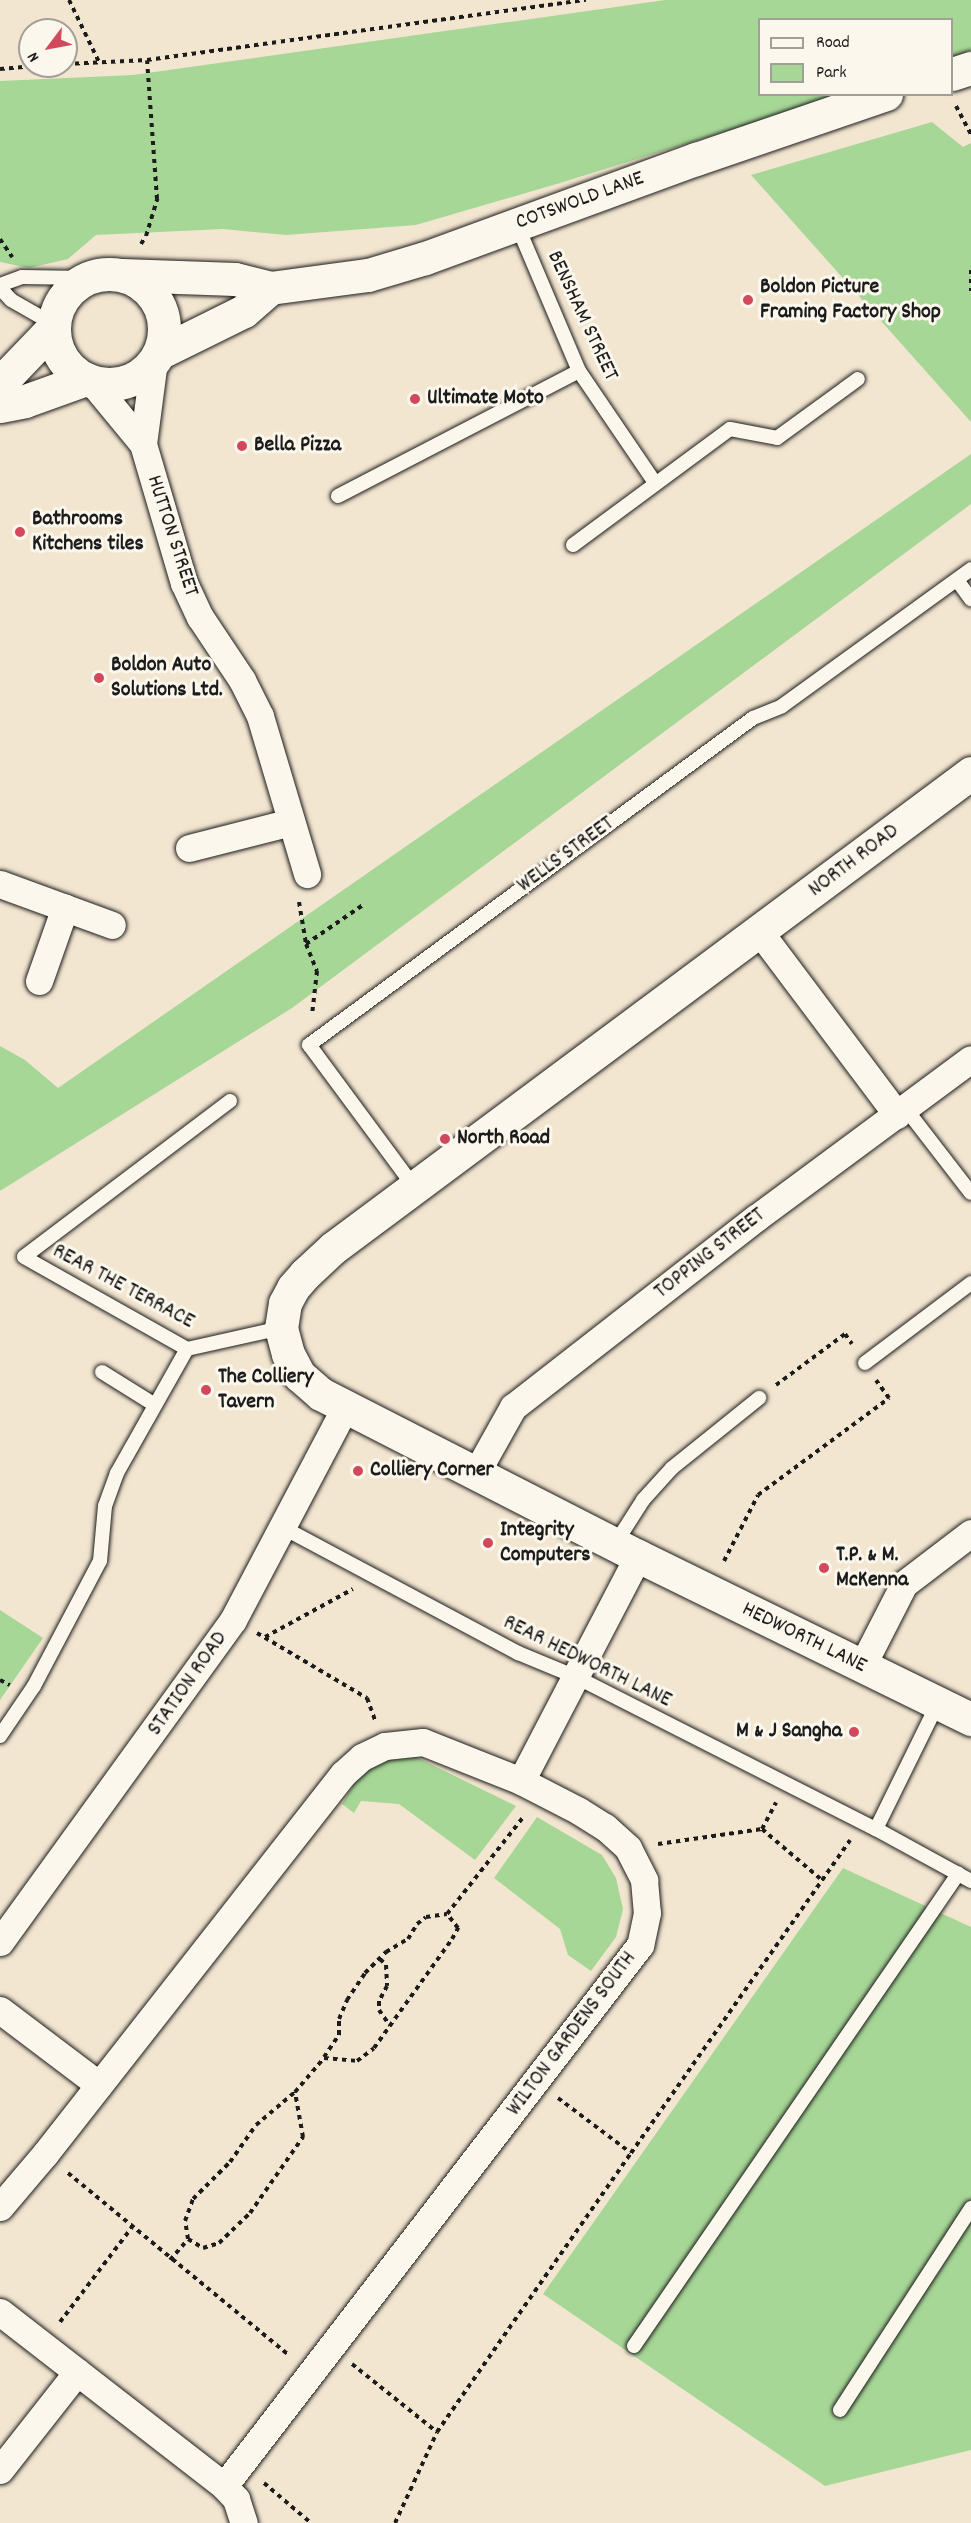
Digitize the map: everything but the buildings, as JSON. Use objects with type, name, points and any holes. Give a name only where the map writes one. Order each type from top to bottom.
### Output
[{"type":"street","points":[[953,89],[971,68]]},
{"type":"street","name":"COTSWOLD LANE","points":[[122,275],[235,279],[270,288],[368,275],[425,258],[696,159],[880,96]]},
{"type":"street","points":[[0,387],[5,378],[53,326],[64,296],[86,278],[104,273],[122,275],[137,281],[150,291],[159,305],[164,329],[157,357]]},
{"type":"street","points":[[53,326],[55,344],[72,371],[88,380],[108,385],[126,382],[142,374],[157,357],[244,311],[270,288]]},
{"type":"street","name":"HUTTON STREET","points":[[143,444],[157,357]]},
{"type":"street","points":[[0,406],[25,401],[88,380]]},
{"type":"street","name":"HUTTON STREET","points":[[88,380],[143,444],[184,583],[200,617],[242,680],[260,716],[307,874]]},
{"type":"street","name":"NORTH ROAD","points":[[283,1315],[312,1267],[971,773]]},
{"type":"street","points":[[189,848],[291,822]]},
{"type":"street","points":[[0,884],[112,925]]},
{"type":"street","points":[[39,981],[65,908]]},
{"type":"street","points":[[759,931],[901,1112]]},
{"type":"street","name":"TOPPING STREET","points":[[476,1473],[513,1407],[756,1218],[971,1059]]},
{"type":"street","name":"HEDWORTH LANE","points":[[283,1315],[288,1354],[299,1375],[321,1394],[708,1591],[861,1666],[961,1710]]},
{"type":"street","name":"STATION ROAD","points":[[0,1942],[233,1620],[346,1406]]},
{"type":"street","points":[[861,1666],[904,1584],[971,1533]]},
{"type":"street","points":[[532,1787],[627,1550]]},
{"type":"street","name":"WILTON GARDENS SOUTH","points":[[0,2207],[45,2154],[343,1774],[362,1757],[385,1746],[423,1742],[532,1787],[605,1827],[628,1848],[644,1880],[647,1913],[639,1945],[224,2486]]},
{"type":"street","points":[[0,2010],[99,2085]]},
{"type":"street","points":[[0,2312],[224,2486],[236,2499],[244,2523]]},
{"type":"street","points":[[0,2470],[77,2372]]},
{"type":"lane","name":"BENSHAM STREET","points":[[517,225],[579,371],[655,483]]},
{"type":"lane","points":[[53,326],[11,300],[0,287],[22,277],[86,278]]},
{"type":"lane","points":[[338,496],[579,371]]},
{"type":"lane","points":[[573,545],[730,429],[777,438],[858,379]]},
{"type":"lane","name":"WELLS STREET","points":[[309,1045],[753,717],[782,706],[971,569]]},
{"type":"lane","points":[[957,580],[971,599]]},
{"type":"lane","points":[[309,1045],[415,1188]]},
{"type":"lane","name":"REAR THE TERRACE","points":[[230,1101],[24,1257],[187,1349],[283,1315]]},
{"type":"lane","points":[[901,1112],[971,1193]]},
{"type":"lane","points":[[865,1363],[971,1283]]},
{"type":"lane","points":[[0,1736],[34,1686],[100,1561],[105,1506],[117,1473],[187,1349]]},
{"type":"lane","points":[[102,1372],[155,1405]]},
{"type":"lane","points":[[627,1550],[643,1500],[672,1468],[759,1398]]},
{"type":"lane","name":"REAR HEDWORTH LANE","points":[[282,1527],[518,1653],[576,1677],[876,1829],[971,1881]]},
{"type":"lane","points":[[876,1829],[961,1710]]},
{"type":"lane","points":[[634,2346],[958,1874]]},
{"type":"lane","points":[[840,2410],[971,2208]]},
{"type":"path","points":[[69,0],[99,62]]},
{"type":"path","points":[[78,63],[147,60],[586,0]]},
{"type":"path","points":[[122,275],[146,236],[157,199],[147,60]]},
{"type":"path","points":[[0,69],[18,68]]},
{"type":"path","points":[[953,89],[971,134]]},
{"type":"path","points":[[971,270],[971,291]]},
{"type":"path","points":[[307,874],[297,886],[306,944],[317,971],[309,1045]]},
{"type":"path","points":[[306,944],[363,904]]},
{"type":"path","points":[[708,1591],[758,1495],[889,1398],[845,1334],[759,1398]]},
{"type":"path","points":[[264,1638],[375,1577]]},
{"type":"path","points":[[233,1620],[367,1698],[385,1746]]},
{"type":"path","points":[[762,1829],[786,1784]]},
{"type":"path","points":[[296,2092],[303,2138],[250,2213],[219,2243],[203,2248],[188,2239],[185,2221],[193,2199],[230,2162],[256,2125],[296,2092],[324,2058],[339,2035],[339,2019],[346,2000],[365,1973],[408,1939],[417,1924],[426,1917],[447,1914],[532,1787]]},
{"type":"path","points":[[395,2523],[437,2432],[862,1823]]},
{"type":"path","points":[[628,1848],[762,1829],[822,1880]]},
{"type":"path","points":[[324,2058],[357,2061],[374,2048],[458,1928],[447,1914]]},
{"type":"path","points":[[380,1959],[386,1965],[387,1986],[379,2001],[379,2010],[390,2026]]},
{"type":"path","points":[[536,2082],[631,2153]]},
{"type":"path","points":[[45,2154],[170,2260],[311,2373]]},
{"type":"path","points":[[43,2345],[132,2227]]},
{"type":"path","points":[[170,2260],[188,2239]]},
{"type":"path","points":[[331,2347],[437,2432]]},
{"type":"path","points":[[241,2464],[311,2523]]},
{"type":"green space","points":[[665,0],[971,0],[971,50],[953,57],[953,18],[758,18],[758,96],[840,96],[416,225],[286,235],[223,229],[96,235],[68,259],[29,268],[0,262],[0,81],[133,75]]},
{"type":"green space","points":[[932,122],[963,147],[971,143],[971,422],[751,175]]},
{"type":"green space","points":[[971,454],[971,504],[292,1008],[0,1191],[0,1046],[25,1060],[58,1088]]},
{"type":"green space","points":[[0,1610],[43,1638],[0,1700]]},
{"type":"green space","points":[[410,1754],[516,1806],[475,1860],[399,1804],[361,1801],[354,1813],[342,1804],[362,1771],[385,1760]]},
{"type":"green space","points":[[537,1817],[602,1855],[616,1878],[623,1909],[616,1937],[591,1971],[568,1955],[560,1929],[494,1878]]},
{"type":"green space","points":[[843,1868],[971,1927],[971,2450],[825,2486],[543,2294]]},
{"type":"place","name":"Boldon Picture Framing Factory Shop","points":[[748,300]]},
{"type":"place","name":"Ultimate Moto","points":[[415,399]]},
{"type":"place","name":"Bella Pizza","points":[[242,446]]},
{"type":"place","name":"Bathrooms Kitchens tiles","points":[[20,532]]},
{"type":"place","name":"Boldon Auto Solutions Ltd.","points":[[99,678]]},
{"type":"place","name":"North Road","points":[[445,1139]]},
{"type":"place","name":"The Colliery Tavern","points":[[206,1390]]},
{"type":"place","name":"Colliery Corner","points":[[358,1471]]},
{"type":"place","name":"Integrity Computers","points":[[488,1543]]},
{"type":"place","name":"T.P. & M. McKenna","points":[[824,1568]]},
{"type":"place","name":"M & J Sangha","points":[[854,1732]]}]
